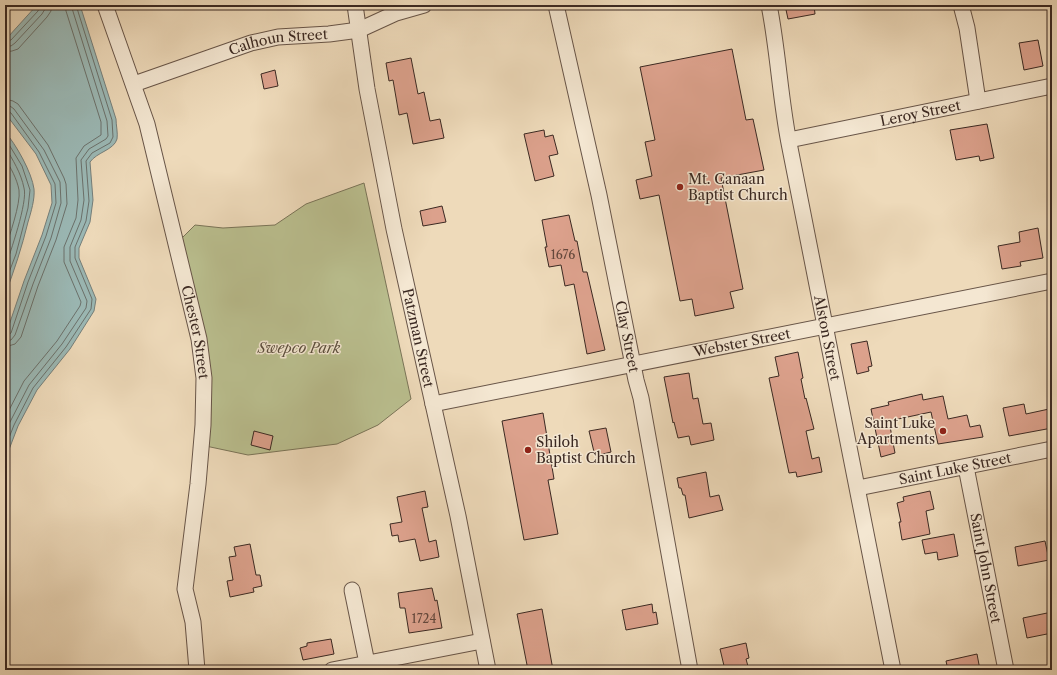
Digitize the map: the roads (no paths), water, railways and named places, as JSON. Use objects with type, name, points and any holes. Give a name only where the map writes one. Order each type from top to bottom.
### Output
[{"type":"street","name":"Chester Street","points":[[105,5],[147,124],[200,347],[204,378],[203,425],[198,484],[186,571],[185,589],[193,622],[197,670]]},
{"type":"street","name":"Patzman Street","points":[[354,5],[365,77],[382,168],[458,516],[488,670]]},
{"type":"street","name":"Calhoun Street","points":[[134,84],[251,43],[278,37],[329,34],[359,30],[396,13],[424,5]]},
{"type":"street","name":"Clay Street","points":[[556,5],[598,195],[632,364],[642,400],[690,670]]},
{"type":"street","name":"Alston Street","points":[[769,5],[789,140],[893,670]]},
{"type":"street","points":[[962,5],[978,101]]},
{"type":"street","name":"Leroy Street","points":[[789,140],[1052,86]]},
{"type":"street","name":"Webster Street","points":[[433,404],[1052,281]]},
{"type":"street","name":"Saint Luke Street","points":[[858,488],[1052,449]]},
{"type":"street","name":"Saint John Street","points":[[966,466],[1006,670]]},
{"type":"street","points":[[352,590],[367,664]]},
{"type":"street","points":[[332,670],[482,642]]},
{"type":"water","points":[[37,5],[80,5],[116,119],[117,139],[112,146],[90,162],[93,200],[90,222],[79,248],[79,258],[96,299],[94,311],[70,349],[37,390],[18,426],[5,460],[5,337],[52,203],[51,185],[36,154],[5,113],[5,34],[8,37]]},
{"type":"water","points":[[5,132],[27,167],[33,182],[34,193],[23,241],[5,295]]},
{"type":"place","name":"Mt. Canaan Baptist Church","points":[[680,187]]},
{"type":"place","name":"Saint Luke Apartments","points":[[943,431]]},
{"type":"place","name":"Shiloh Baptist Church","points":[[528,450]]},
{"type":"park label","name":"Swepco Park","points":[[299,348]]}]
